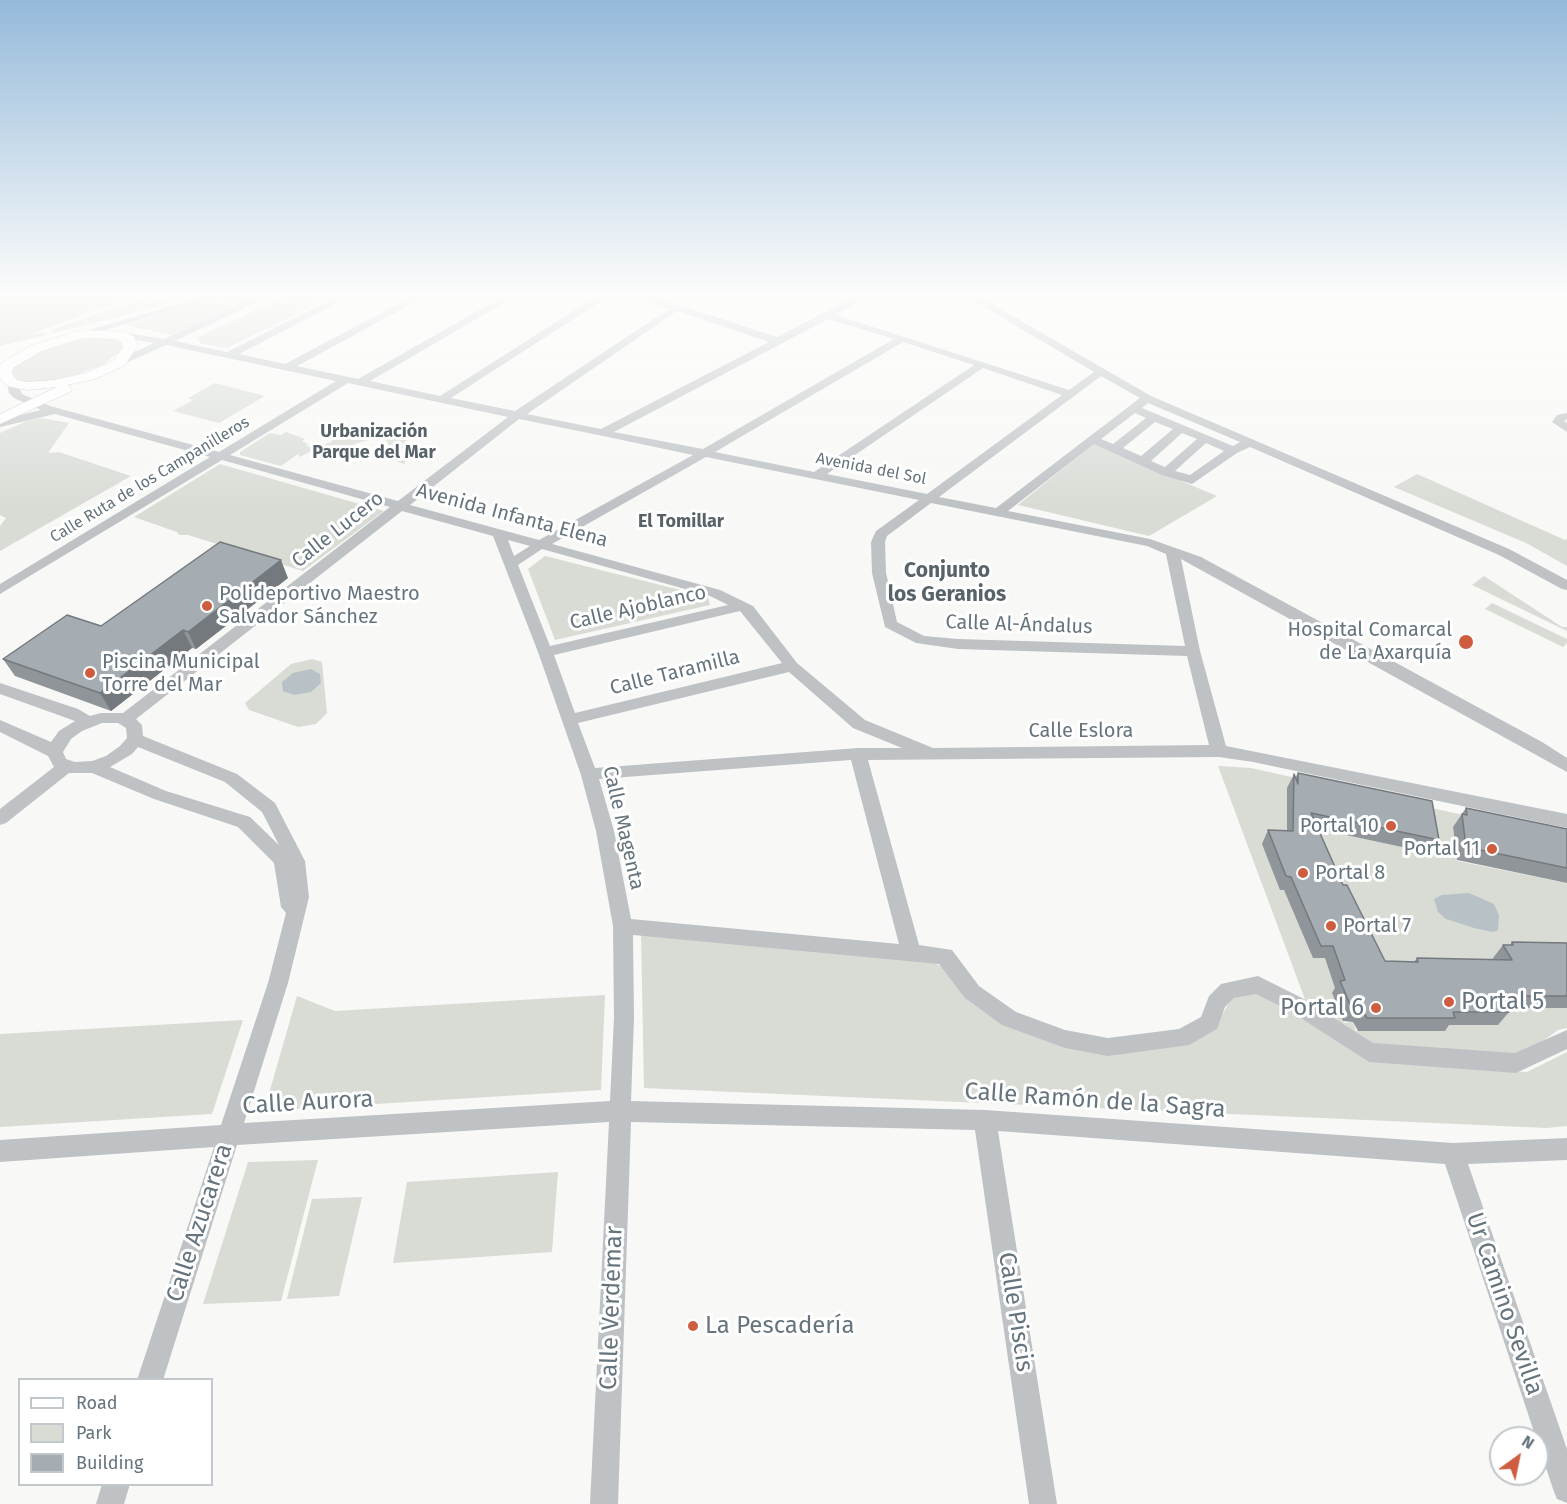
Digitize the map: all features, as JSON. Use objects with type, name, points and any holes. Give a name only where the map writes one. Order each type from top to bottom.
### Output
[{"type":"main road","points":[[0,422],[111,366]]},
{"type":"main road","points":[[6,369],[44,385],[90,376]]},
{"type":"street","name":"Avenida del Sol","points":[[283,366],[603,433],[1000,511],[1172,549],[1536,746],[1567,766]]},
{"type":"street","points":[[361,382],[389,366]]},
{"type":"street","points":[[442,399],[494,366]]},
{"type":"street","name":"Calle Lucero","points":[[126,720],[518,415],[590,366]]},
{"type":"street","points":[[603,433],[730,366]]},
{"type":"street","points":[[511,564],[540,545],[854,366]]},
{"type":"street","points":[[816,476],[980,366]]},
{"type":"street","points":[[989,366],[1071,394]]},
{"type":"street","points":[[1090,366],[1147,398],[1504,552],[1567,586]]},
{"type":"street","points":[[0,398],[6,369]]},
{"type":"street","points":[[6,369],[13,391],[34,404]]},
{"type":"street","points":[[927,498],[1100,372]]},
{"type":"street","name":"Calle Ruta de los Campanilleros","points":[[0,590],[221,458],[347,379]]},
{"type":"street","points":[[1000,511],[1147,398]]},
{"type":"street","name":"Avenida Infanta Elena","points":[[34,404],[221,458],[715,593],[748,609],[792,666],[859,724],[930,753]]},
{"type":"street","points":[[1133,408],[1233,450]]},
{"type":"street","points":[[0,422],[57,411]]},
{"type":"street","points":[[1567,416],[1561,417],[1558,422],[1567,429]]},
{"type":"street","points":[[1114,449],[1154,417]]},
{"type":"street","points":[[1142,462],[1181,428]]},
{"type":"street","points":[[1166,472],[1206,438]]},
{"type":"street","points":[[1094,440],[1166,472],[1192,480],[1233,450],[1248,443]]},
{"type":"street","name":"Calle Al-Ándalus","points":[[927,498],[881,534],[878,542],[879,573],[890,624],[921,640],[958,644],[1193,651]]},
{"type":"street","name":"Calle Magenta","points":[[499,534],[545,652],[589,775],[605,831],[623,926],[624,1018],[620,1111]]},
{"type":"street","points":[[1172,549],[1193,651],[1219,751]]},
{"type":"street","name":"Calle Ajoblanco","points":[[545,652],[741,606]]},
{"type":"street","name":"Calle Taramilla","points":[[569,720],[792,666]]},
{"type":"street","points":[[0,688],[72,713],[89,722]]},
{"type":"street","points":[[0,726],[35,741],[61,759],[74,768],[94,767],[112,760],[126,750],[135,739],[134,725],[126,720],[113,717],[89,722],[66,735],[58,744],[61,759]]},
{"type":"street","name":"Calle Azucarera","points":[[135,739],[231,778],[269,808],[296,861],[300,897],[293,928],[151,1378]]},
{"type":"street","name":"Calle Eslora","points":[[589,775],[614,771],[858,754],[1219,751],[1253,756],[1567,821]]},
{"type":"street","points":[[858,754],[911,952]]},
{"type":"street","points":[[0,818],[61,759]]},
{"type":"street","name":"Calle Azucarera","points":[[94,767],[160,795],[244,822],[283,860],[293,928]]},
{"type":"street","points":[[623,926],[945,956],[972,992],[1009,1019],[1065,1039],[1108,1047],[1182,1038],[1210,1023],[1216,1002],[1228,990],[1258,985],[1297,1005],[1369,1052],[1516,1063],[1567,1039]]},
{"type":"street","name":"Calle Ramón de la Sagra","points":[[620,1111],[985,1120],[1453,1154],[1567,1149]]},
{"type":"street","name":"Calle Aurora","points":[[0,1151],[620,1111]]},
{"type":"street","name":"Calle Verdemar","points":[[604,1504],[620,1111]]},
{"type":"street","name":"Calle Piscis","points":[[985,1120],[1043,1504]]},
{"type":"street","name":"Ur Camino Sevilla","points":[[1453,1154],[1567,1489]]},
{"type":"street","points":[[110,1504],[116,1486]]},
{"type":"green space","points":[[99,366],[62,380],[28,382],[18,380],[11,374],[14,367]]},
{"type":"green space","points":[[215,383],[265,396],[219,423],[173,411],[193,400],[188,398]]},
{"type":"green space","points":[[42,418],[69,423],[48,453],[59,452],[131,476],[0,551],[0,526],[6,518],[0,515],[0,433],[29,420]]},
{"type":"green space","points":[[286,432],[305,439],[302,441],[308,444],[306,446],[319,449],[330,443],[337,435],[355,440],[365,432],[407,440],[400,446],[404,447],[395,456],[409,458],[404,464],[390,459],[384,461],[373,458],[383,452],[388,445],[387,441],[378,437],[354,444],[365,452],[362,455],[332,446],[321,452],[311,451],[300,457],[298,454],[281,466],[240,455],[240,452],[270,433],[281,435]]},
{"type":"green space","points":[[1096,442],[1217,496],[1149,536],[1018,505]]},
{"type":"green space","points":[[220,464],[384,511],[303,571],[188,535],[179,535],[177,532],[134,517]]},
{"type":"green space","points":[[1417,474],[1567,539],[1567,566],[1526,543],[1394,487]]},
{"type":"green space","points":[[545,556],[708,597],[710,605],[555,640],[528,569]]},
{"type":"green space","points":[[1484,576],[1562,627],[1567,627],[1567,631],[1472,585]]},
{"type":"green space","points":[[1492,603],[1567,639],[1567,643],[1563,647],[1485,609]]},
{"type":"green space","points":[[312,659],[322,662],[327,713],[316,724],[298,727],[249,710],[245,703],[291,664]]},
{"type":"green space","points":[[1218,766],[1251,768],[1567,838],[1453,827],[1457,861],[1567,883],[1567,951],[1501,973],[1514,1008],[1567,1008],[1567,1028],[1558,1030],[1536,1046],[1516,1055],[1372,1044],[1306,1002]],"holes":[[[1288,797],[1430,853],[1287,822]],[[1337,993],[1498,1025],[1442,1025],[1424,1030],[1356,1031],[1353,1022],[1344,1023],[1332,994]]]},
{"type":"green space","points":[[641,933],[925,958],[944,968],[973,1004],[1012,1028],[1065,1047],[1214,1029],[1229,1003],[1239,993],[1257,992],[1288,1006],[1377,1062],[1527,1072],[1567,1052],[1567,1126],[1547,1128],[644,1088]]},
{"type":"green space","points":[[605,995],[601,1090],[264,1111],[297,996],[335,1011]]},
{"type":"green space","points":[[243,1020],[212,1114],[0,1127],[0,1034]]},
{"type":"green space","points":[[318,1160],[281,1301],[203,1304],[248,1162]]},
{"type":"green space","points":[[558,1172],[552,1252],[393,1263],[407,1182]]},
{"type":"green space","points":[[362,1197],[339,1296],[287,1299],[312,1199]]},
{"type":"shaded area","points":[[311,669],[320,674],[321,683],[311,692],[294,695],[283,691],[282,682],[293,673]]},
{"type":"shaded area","points":[[1469,893],[1494,904],[1499,915],[1498,930],[1493,932],[1474,928],[1446,919],[1438,912],[1434,899],[1442,895]]},
{"type":"building","points":[[220,542],[281,560],[188,632],[183,630],[100,693],[3,659],[67,615],[101,626]]},
{"type":"building","points":[[1298,773],[1432,801],[1439,840],[1311,813],[1343,885],[1347,885],[1385,961],[1418,962],[1417,958],[1512,960],[1503,945],[1513,945],[1512,942],[1567,943],[1567,996],[1501,996],[1509,1012],[1453,1012],[1455,1018],[1367,1018],[1362,1010],[1352,1009],[1340,981],[1345,980],[1333,946],[1321,946],[1291,877],[1286,876],[1268,830],[1293,831],[1294,774],[1298,784]]},
{"type":"building","points":[[1466,808],[1567,829],[1567,868],[1466,847],[1462,814],[1467,815]]},
{"type":"place","name":"Polideportivo Maestro Salvador Sánchez","points":[[207,606]]},
{"type":"place","name":"Hospital Comarcal de La Axarquía","points":[[1466,642]]},
{"type":"place","name":"Piscina Municipal Torre del Mar","points":[[90,673]]},
{"type":"place","name":"Portal 10","points":[[1391,826]]},
{"type":"place","name":"Portal 11","points":[[1492,849]]},
{"type":"place","name":"Portal 8","points":[[1303,873]]},
{"type":"place","name":"Portal 7","points":[[1331,926]]},
{"type":"place","name":"Portal 5","points":[[1449,1002]]},
{"type":"place","name":"Portal 6","points":[[1376,1008]]},
{"type":"place","name":"La Pescadería","points":[[693,1326]]},
{"type":"district","name":"Urbanización Parque del Mar","points":[[374,442]]},
{"type":"district","name":"El Tomillar","points":[[681,522]]},
{"type":"district","name":"Conjunto los Geranios","points":[[947,583]]}]
